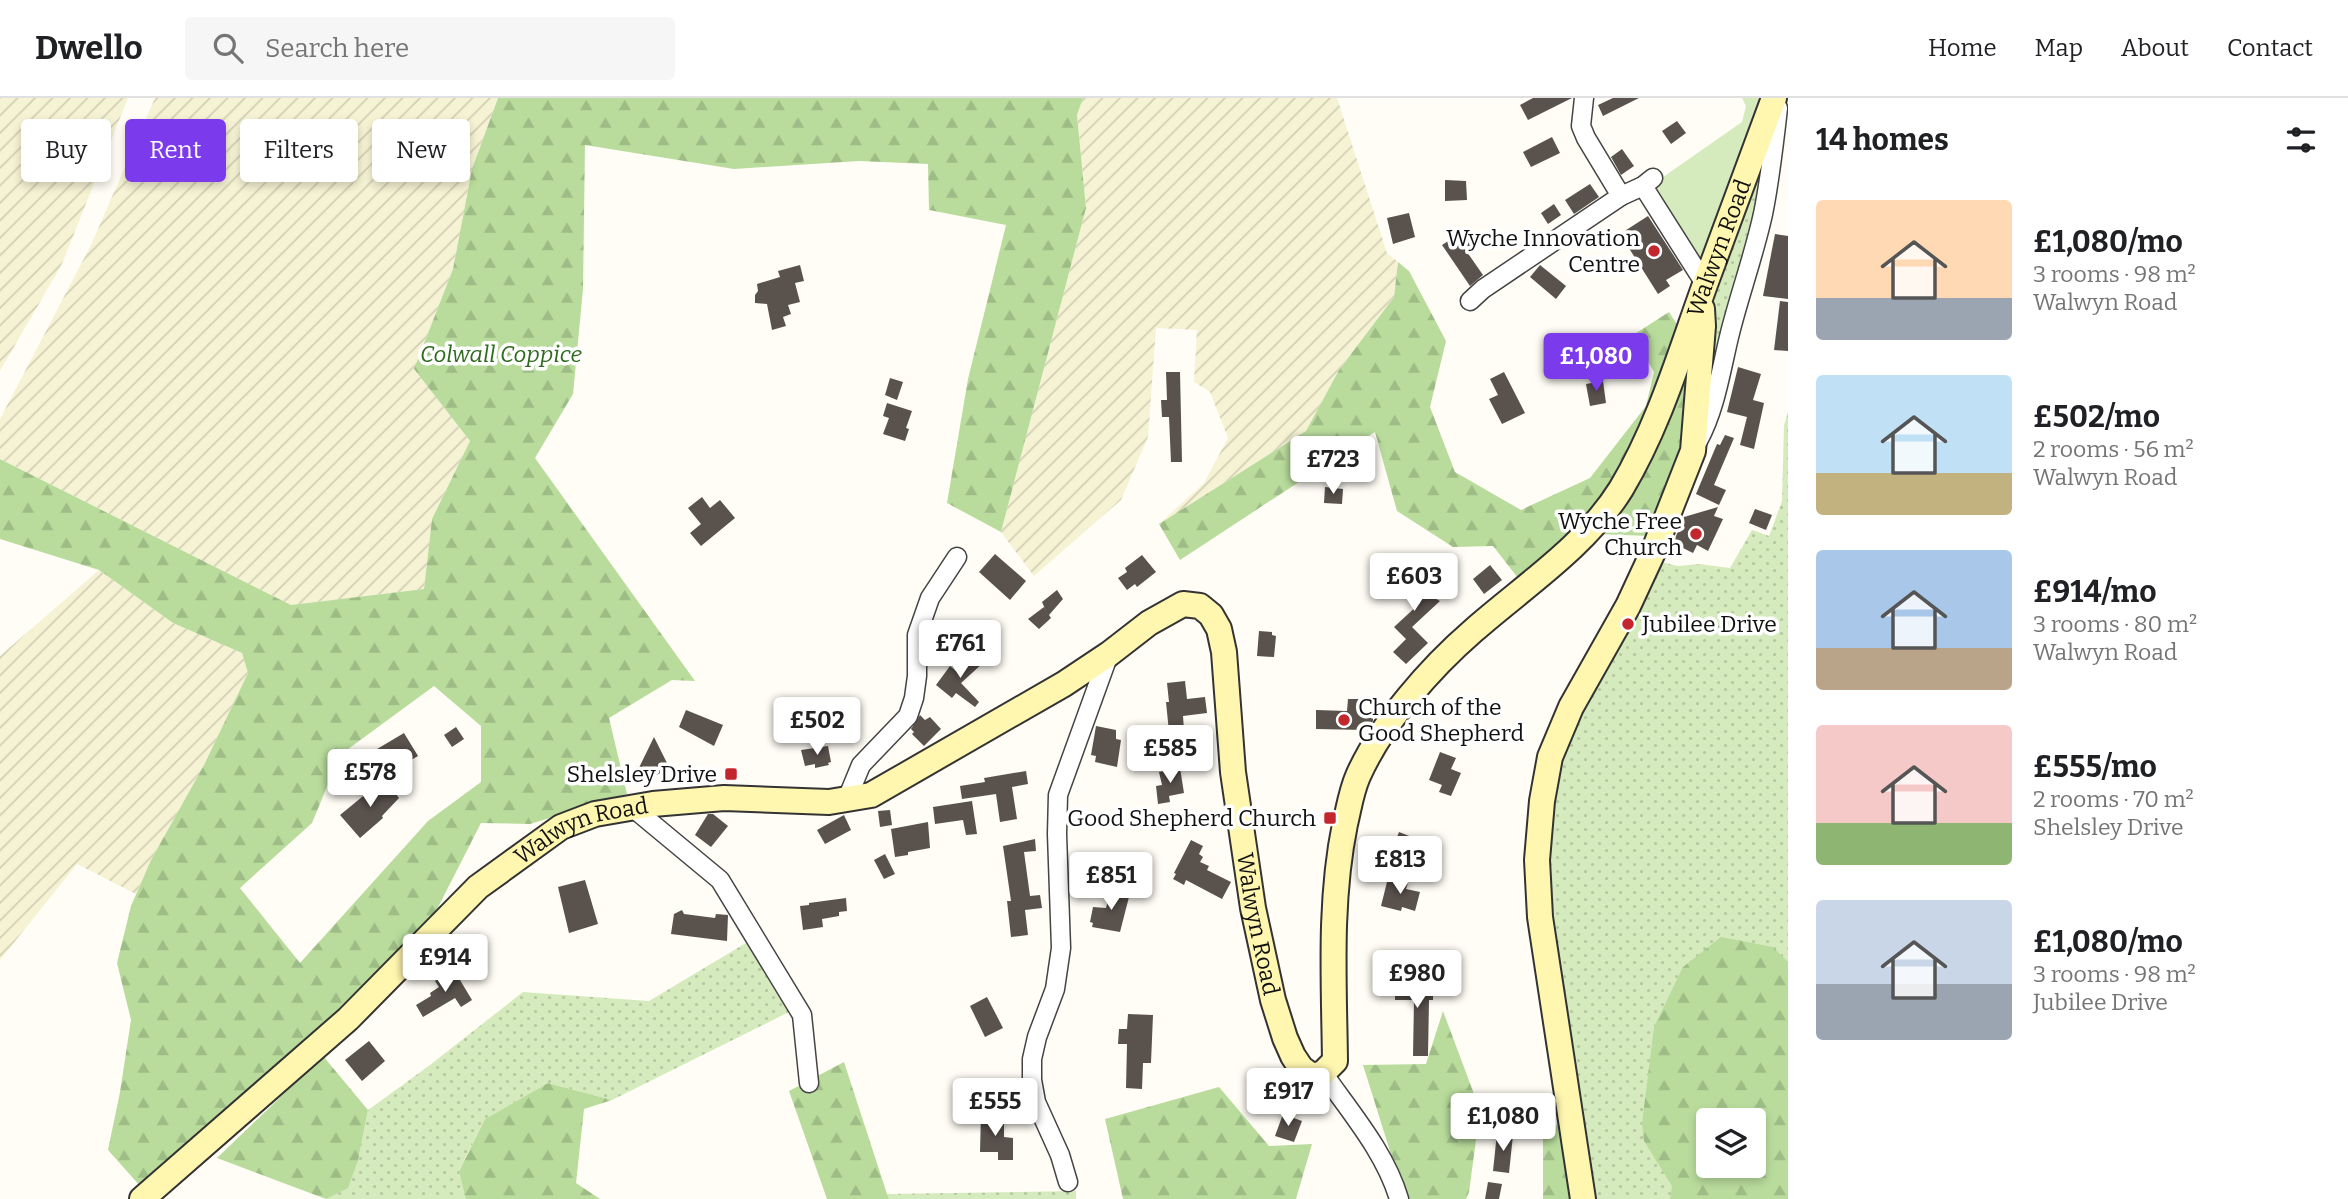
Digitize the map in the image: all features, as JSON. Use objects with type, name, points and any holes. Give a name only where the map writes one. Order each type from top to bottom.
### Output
[{"type":"main road","name":"Walwyn Road","points":[[142,1199],[348,1019],[478,887],[561,827],[595,814],[632,807],[724,798],[791,802],[871,795],[1064,684],[1149,623],[1183,604],[1200,607],[1211,615],[1219,629],[1224,652],[1233,772],[1242,846],[1273,1000],[1293,1056],[1301,1068],[1312,1076],[1323,1073],[1335,1061],[1333,972],[1339,854],[1351,794],[1358,776],[1389,724],[1442,661],[1471,632],[1592,527],[1620,490],[1647,438],[1774,98]]},
{"type":"main road","points":[[1583,1199],[1540,917],[1537,860],[1542,801],[1550,757],[1571,707],[1628,606],[1654,550],[1693,451],[1703,326],[1703,290]]},
{"type":"street","points":[[1584,98],[1581,127],[1621,196]]},
{"type":"street","points":[[1693,451],[1705,428],[1715,398],[1753,256],[1763,212],[1780,98]]},
{"type":"street","points":[[1470,301],[1483,289],[1621,196],[1648,182],[1700,276],[1703,290]]},
{"type":"street","points":[[847,799],[861,765],[908,716],[917,676],[917,635],[930,598],[957,557]]},
{"type":"street","points":[[1068,1182],[1060,1155],[1036,1102],[1032,1059],[1037,1037],[1055,989],[1061,948],[1058,795],[1109,654]]},
{"type":"street","points":[[632,807],[720,880],[802,1015],[809,1083]]},
{"type":"street","points":[[1323,1073],[1376,1149],[1394,1180],[1399,1199]]},
{"type":"shaded area","points":[[0,98],[128,98],[111,141],[111,119],[21,119],[21,182],[95,182],[62,264],[0,371]]},
{"type":"shaded area","points":[[155,98],[498,98],[470,180],[470,119],[372,119],[372,182],[470,182],[453,269],[414,369],[470,441],[432,519],[424,589],[291,605],[0,459],[0,419],[91,245],[125,167],[125,182],[226,182],[226,119],[146,119]]},
{"type":"shaded area","points":[[1083,98],[1337,98],[1387,253],[1398,262],[1394,297],[1339,370],[1306,431],[1159,524],[1204,483],[1228,438],[1210,392],[1194,382],[1197,330],[1156,328],[1148,437],[1121,500],[1034,576],[1001,532],[1086,208],[1077,115]]},
{"type":"shaded area","points":[[99,570],[173,623],[242,653],[248,673],[204,765],[151,860],[136,894],[77,864],[0,960],[0,656]]},
{"type":"green space","name":"Colwall Coppice","points":[[498,98],[1083,98],[1077,115],[1086,208],[1001,532],[947,503],[968,379],[1006,225],[929,210],[928,164],[859,161],[734,169],[585,145],[583,289],[573,394],[535,458],[695,681],[672,680],[609,718],[627,794],[530,824],[481,823],[430,923],[232,1111],[141,1187],[108,1150],[131,1020],[117,963],[131,906],[151,860],[204,765],[248,673],[242,653],[173,623],[99,570],[0,539],[0,459],[291,605],[424,589],[432,519],[470,441],[414,369],[453,269],[470,180]],"holes":[[[434,686],[481,726],[481,782],[428,821],[300,963],[240,888],[312,823],[340,755]]]},
{"type":"green space","points":[[1742,98],[1763,98],[1702,261],[1658,197],[1654,185],[1742,122],[1746,106]]},
{"type":"green space","points":[[1768,142],[1756,221],[1707,403],[1711,304],[1731,238]]},
{"type":"green space","points":[[1398,262],[1409,271],[1446,341],[1430,407],[1455,472],[1521,510],[1590,478],[1646,406],[1654,372],[1633,335],[1669,312],[1683,334],[1691,357],[1679,467],[1651,536],[1569,533],[1518,578],[1493,546],[1453,547],[1397,511],[1375,432],[1180,560],[1159,524],[1306,431],[1339,370],[1394,297]]},
{"type":"green space","points":[[1788,412],[1788,1199],[1582,1199],[1538,840],[1560,756],[1649,559],[1678,566],[1699,564],[1730,568],[1752,530],[1769,536],[1782,501],[1784,425]]},
{"type":"green space","points":[[1721,937],[1773,947],[1788,962],[1788,1199],[1670,1199],[1672,1186],[1644,1141],[1642,1123],[1654,1027],[1683,967]]},
{"type":"green space","points":[[746,943],[789,1012],[612,1100],[548,1083],[485,1119],[459,1170],[467,1199],[325,1199],[348,1187],[358,1161],[368,1110],[523,992],[649,1001]]},
{"type":"green space","points":[[1443,1011],[1480,1110],[1469,1192],[1466,1199],[1405,1199],[1363,1065],[1426,1064]]},
{"type":"green space","points":[[323,1056],[368,1110],[358,1161],[348,1188],[326,1199],[217,1158]]},
{"type":"green space","points":[[844,1062],[889,1199],[827,1199],[789,1091]]},
{"type":"green space","points":[[548,1083],[612,1100],[584,1109],[576,1183],[600,1199],[466,1199],[459,1171],[485,1119]]},
{"type":"green space","points":[[1219,1087],[1269,1146],[1312,1144],[1296,1199],[1123,1199],[1105,1119]]},
{"type":"green space","points":[[1560,1122],[1573,1199],[1543,1199],[1543,1137]]},
{"type":"green space","points":[[1076,1191],[1076,1199],[889,1199],[887,1194]]},
{"type":"building","points":[[1533,98],[1572,98],[1528,120],[1520,105]]},
{"type":"building","points":[[1613,98],[1639,98],[1603,116],[1598,105]]},
{"type":"building","points":[[1677,121],[1686,133],[1671,144],[1662,131]]},
{"type":"building","points":[[1552,137],[1560,153],[1531,167],[1523,152]]},
{"type":"building","points":[[1622,149],[1634,166],[1621,175],[1611,157]]},
{"type":"building","points":[[1445,180],[1466,181],[1467,200],[1445,201]]},
{"type":"building","points":[[1590,184],[1599,197],[1574,214],[1565,200]]},
{"type":"building","points":[[1554,204],[1561,215],[1548,224],[1541,213]]},
{"type":"building","points":[[1409,213],[1415,237],[1393,244],[1387,218]]},
{"type":"building","name":"Wyche Innovation Centre","points":[[1648,216],[1683,270],[1666,280],[1670,286],[1658,294],[1620,234]]},
{"type":"building","points":[[1462,232],[1473,248],[1467,252],[1483,275],[1470,286],[1442,245]]},
{"type":"building","points":[[1775,234],[1788,236],[1788,299],[1763,296]]},
{"type":"building","points":[[800,265],[804,281],[795,283],[800,302],[788,305],[791,314],[783,317],[786,326],[772,330],[767,304],[755,303],[757,284],[780,277],[778,271]]},
{"type":"building","points":[[1540,265],[1566,286],[1556,299],[1530,277]]},
{"type":"building","points":[[1780,301],[1788,302],[1788,351],[1774,350]]},
{"type":"building","points":[[1738,367],[1761,374],[1753,400],[1764,403],[1754,449],[1740,445],[1747,417],[1727,412]]},
{"type":"building","points":[[1166,372],[1180,372],[1182,462],[1171,462],[1169,417],[1162,417],[1161,400],[1167,400]]},
{"type":"building","points":[[1504,372],[1525,413],[1502,424],[1489,399],[1498,395],[1490,379]]},
{"type":"building","points":[[890,378],[903,382],[897,400],[885,395]]},
{"type":"building","points":[[1603,381],[1606,403],[1590,406],[1586,384]]},
{"type":"building","points":[[887,403],[912,411],[905,441],[883,434],[889,418],[883,416]]},
{"type":"building","points":[[1725,435],[1734,438],[1714,485],[1726,490],[1719,505],[1696,494],[1717,444],[1720,445]]},
{"type":"building","points":[[1325,487],[1343,489],[1342,504],[1324,503]]},
{"type":"building","points":[[702,497],[710,508],[720,500],[735,518],[701,546],[690,533],[701,524],[688,508]]},
{"type":"building","name":"Wyche Free Church","points":[[1718,507],[1714,516],[1723,519],[1708,551],[1697,545],[1693,553],[1673,543],[1684,517]]},
{"type":"building","points":[[1755,509],[1772,515],[1766,530],[1749,523]]},
{"type":"building","points":[[995,554],[1026,581],[1010,600],[979,572]]},
{"type":"building","points":[[1142,555],[1156,572],[1137,587],[1135,584],[1127,590],[1118,578],[1127,572],[1125,568]]},
{"type":"building","points":[[1490,565],[1502,580],[1484,594],[1473,579]]},
{"type":"building","points":[[1405,568],[1435,582],[1429,595],[1440,601],[1412,627],[1428,643],[1406,664],[1393,652],[1406,639],[1394,627],[1420,603],[1394,590]]},
{"type":"building","points":[[1057,590],[1063,599],[1049,615],[1051,618],[1039,629],[1028,619],[1044,607],[1046,611],[1042,602]]},
{"type":"building","points":[[1259,631],[1272,632],[1272,635],[1276,636],[1274,657],[1257,656]]},
{"type":"building","points":[[976,654],[983,663],[961,683],[979,702],[975,707],[956,693],[952,698],[936,685],[950,666],[956,671]]},
{"type":"building","points":[[1185,681],[1187,699],[1205,697],[1207,713],[1183,716],[1184,730],[1169,732],[1167,683]]},
{"type":"building","name":"Church of the Good Shepherd","points":[[1348,699],[1365,699],[1365,711],[1373,711],[1373,721],[1366,730],[1316,729],[1316,710],[1347,711]]},
{"type":"building","points":[[686,710],[723,725],[714,746],[679,727]]},
{"type":"building","points":[[920,715],[925,720],[930,717],[941,729],[924,746],[912,734],[914,732],[911,729]]},
{"type":"building","points":[[1096,726],[1116,730],[1116,739],[1121,740],[1117,767],[1095,762],[1096,756],[1091,755]]},
{"type":"building","points":[[456,727],[464,739],[452,747],[444,735]]},
{"type":"building","points":[[404,733],[418,756],[406,763],[399,752],[375,766],[367,755]]},
{"type":"building","points":[[654,737],[670,769],[656,775],[651,770],[633,780]]},
{"type":"building","points":[[828,746],[831,762],[829,765],[815,768],[815,764],[805,766],[801,750]]},
{"type":"building","points":[[1440,752],[1456,758],[1451,769],[1461,773],[1451,796],[1439,792],[1442,785],[1429,780]]},
{"type":"building","points":[[1180,768],[1184,793],[1169,796],[1170,802],[1158,804],[1156,786],[1162,785],[1159,772]]},
{"type":"building","points":[[1026,771],[1028,784],[1012,787],[1017,819],[1000,822],[996,794],[962,799],[960,786],[985,782],[984,778]]},
{"type":"building","points":[[384,779],[399,798],[383,818],[360,838],[340,815]]},
{"type":"building","points":[[972,801],[977,834],[966,835],[963,820],[935,824],[933,807]]},
{"type":"building","points":[[890,810],[892,825],[880,827],[878,811]]},
{"type":"building","points":[[708,814],[713,814],[728,826],[711,847],[695,835]]},
{"type":"building","points":[[844,815],[851,830],[825,844],[817,830]]},
{"type":"building","points":[[928,822],[930,848],[895,857],[891,829]]},
{"type":"building","points":[[1399,832],[1422,841],[1416,856],[1393,847]]},
{"type":"building","points":[[1035,839],[1036,851],[1024,852],[1030,896],[1040,895],[1042,908],[1025,910],[1028,935],[1011,937],[1007,901],[1011,901],[1003,846]]},
{"type":"building","points":[[1191,840],[1203,846],[1199,854],[1203,857],[1200,862],[1209,866],[1207,870],[1231,882],[1222,899],[1186,880],[1184,885],[1173,879]]},
{"type":"building","points":[[885,854],[895,874],[884,879],[874,860]]},
{"type":"building","points":[[1388,878],[1408,883],[1406,889],[1420,892],[1415,911],[1381,906]]},
{"type":"building","points":[[585,880],[598,924],[569,933],[558,887]]},
{"type":"building","points":[[1111,889],[1130,893],[1120,932],[1092,927],[1093,923],[1090,922],[1093,907],[1106,908]]},
{"type":"building","points":[[846,898],[847,911],[839,912],[839,916],[822,919],[823,927],[803,930],[800,906]]},
{"type":"building","points":[[682,910],[684,914],[715,918],[716,914],[728,915],[727,941],[671,934],[674,914]]},
{"type":"building","points":[[454,970],[472,1000],[461,1007],[455,998],[423,1017],[416,1005],[431,996],[430,993],[439,987],[435,981]]},
{"type":"building","points":[[1395,977],[1418,977],[1418,986],[1433,986],[1433,1000],[1429,1000],[1428,1056],[1413,1056],[1414,1000],[1395,1000]]},
{"type":"building","points":[[987,997],[1003,1028],[985,1037],[970,1006]]},
{"type":"building","points":[[1128,1014],[1153,1015],[1151,1063],[1143,1063],[1142,1089],[1126,1088],[1127,1044],[1118,1044],[1119,1029],[1127,1029]]},
{"type":"building","points":[[369,1041],[385,1061],[362,1081],[345,1060]]},
{"type":"building","points":[[981,1113],[994,1113],[994,1123],[1004,1123],[1004,1137],[1013,1138],[1013,1160],[998,1160],[998,1152],[980,1152]]},
{"type":"building","points":[[1283,1114],[1302,1121],[1294,1142],[1275,1136]]},
{"type":"building","points":[[1497,1133],[1513,1135],[1509,1173],[1493,1171]]},
{"type":"building","points":[[1488,1182],[1502,1184],[1499,1199],[1485,1199]]},
{"type":"place","name":"Wyche Innovation Centre","points":[[1654,251]]},
{"type":"place","name":"Wyche Free Church","points":[[1696,534]]},
{"type":"place","name":"Jubilee Drive","points":[[1628,624]]},
{"type":"place","name":"Church of the Good Shepherd","points":[[1344,720]]},
{"type":"place","name":"Shelsley Drive","points":[[731,774]]},
{"type":"place","name":"Good Shepherd Church","points":[[1330,818]]}]
